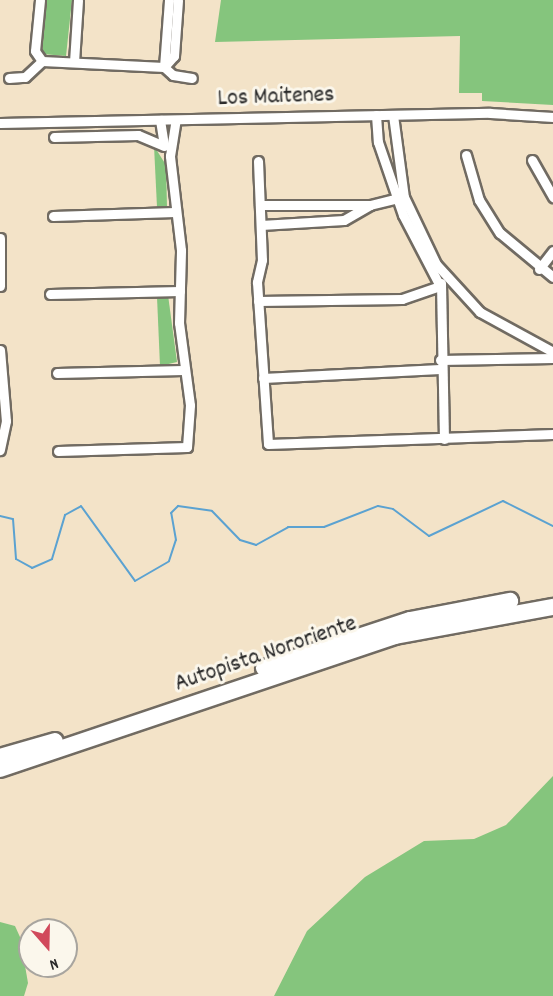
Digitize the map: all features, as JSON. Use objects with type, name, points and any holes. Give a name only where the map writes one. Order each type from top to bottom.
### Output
[{"type":"highway","name":"Autopista Nororiente","points":[[0,757],[410,620],[553,596]]},
{"type":"highway","name":"Autopista Nororiente","points":[[0,769],[395,636],[553,607]]},
{"type":"street","points":[[40,0],[34,51],[42,61]]},
{"type":"street","points":[[74,62],[78,0]]},
{"type":"street","points":[[164,67],[169,0]]},
{"type":"street","points":[[164,67],[174,56],[178,0]]},
{"type":"street","points":[[9,78],[25,77],[42,61],[164,67],[173,75],[192,78]]},
{"type":"street","points":[[376,115],[378,142],[440,286]]},
{"type":"street","name":"Los Maitenes","points":[[0,123],[376,115],[553,117]]},
{"type":"street","points":[[393,115],[401,198],[444,276],[494,322],[553,352]]},
{"type":"street","points":[[160,120],[164,146],[170,156]]},
{"type":"street","points":[[58,451],[187,447],[190,405],[183,370],[170,156],[176,120]]},
{"type":"street","points":[[54,137],[138,135],[164,146]]},
{"type":"street","points":[[465,155],[492,222],[539,269],[553,277]]},
{"type":"street","points":[[532,160],[553,197]]},
{"type":"street","points":[[258,161],[261,225],[258,301],[268,444],[553,434]]},
{"type":"street","points":[[260,205],[370,205],[401,198]]},
{"type":"street","points":[[261,225],[344,220],[370,205]]},
{"type":"street","points":[[53,216],[175,212]]},
{"type":"street","points":[[0,238],[0,286]]},
{"type":"street","points":[[539,269],[553,251]]},
{"type":"street","points":[[444,276],[440,286],[440,365],[444,439]]},
{"type":"street","points":[[258,301],[402,299],[440,286]]},
{"type":"street","points":[[50,294],[180,291]]},
{"type":"street","points":[[537,358],[542,348]]},
{"type":"street","points":[[0,350],[6,430],[0,450]]},
{"type":"street","points":[[263,378],[553,358]]},
{"type":"street","points":[[57,373],[183,370]]},
{"type":"green space","points":[[47,0],[72,0],[66,56],[42,54]]},
{"type":"green space","points":[[221,0],[553,0],[553,105],[482,101],[482,93],[459,93],[460,36],[215,42]]},
{"type":"green space","points":[[154,146],[166,165],[167,207],[157,207]]},
{"type":"green space","points":[[168,295],[177,362],[160,366],[157,297]]},
{"type":"green space","points":[[553,776],[553,996],[274,996],[307,931],[365,877],[424,841],[474,839],[506,825]]},
{"type":"green space","points":[[0,922],[15,926],[18,933],[18,978],[27,978],[28,983],[24,996],[0,996]]},
{"type":"waterway","points":[[0,516],[13,519],[16,559],[32,568],[52,559],[65,515],[81,506],[135,581],[169,561],[176,540],[171,513],[178,506],[212,511],[240,540],[256,545],[288,527],[324,527],[378,506],[393,509],[429,536],[503,501],[553,526]]}]
